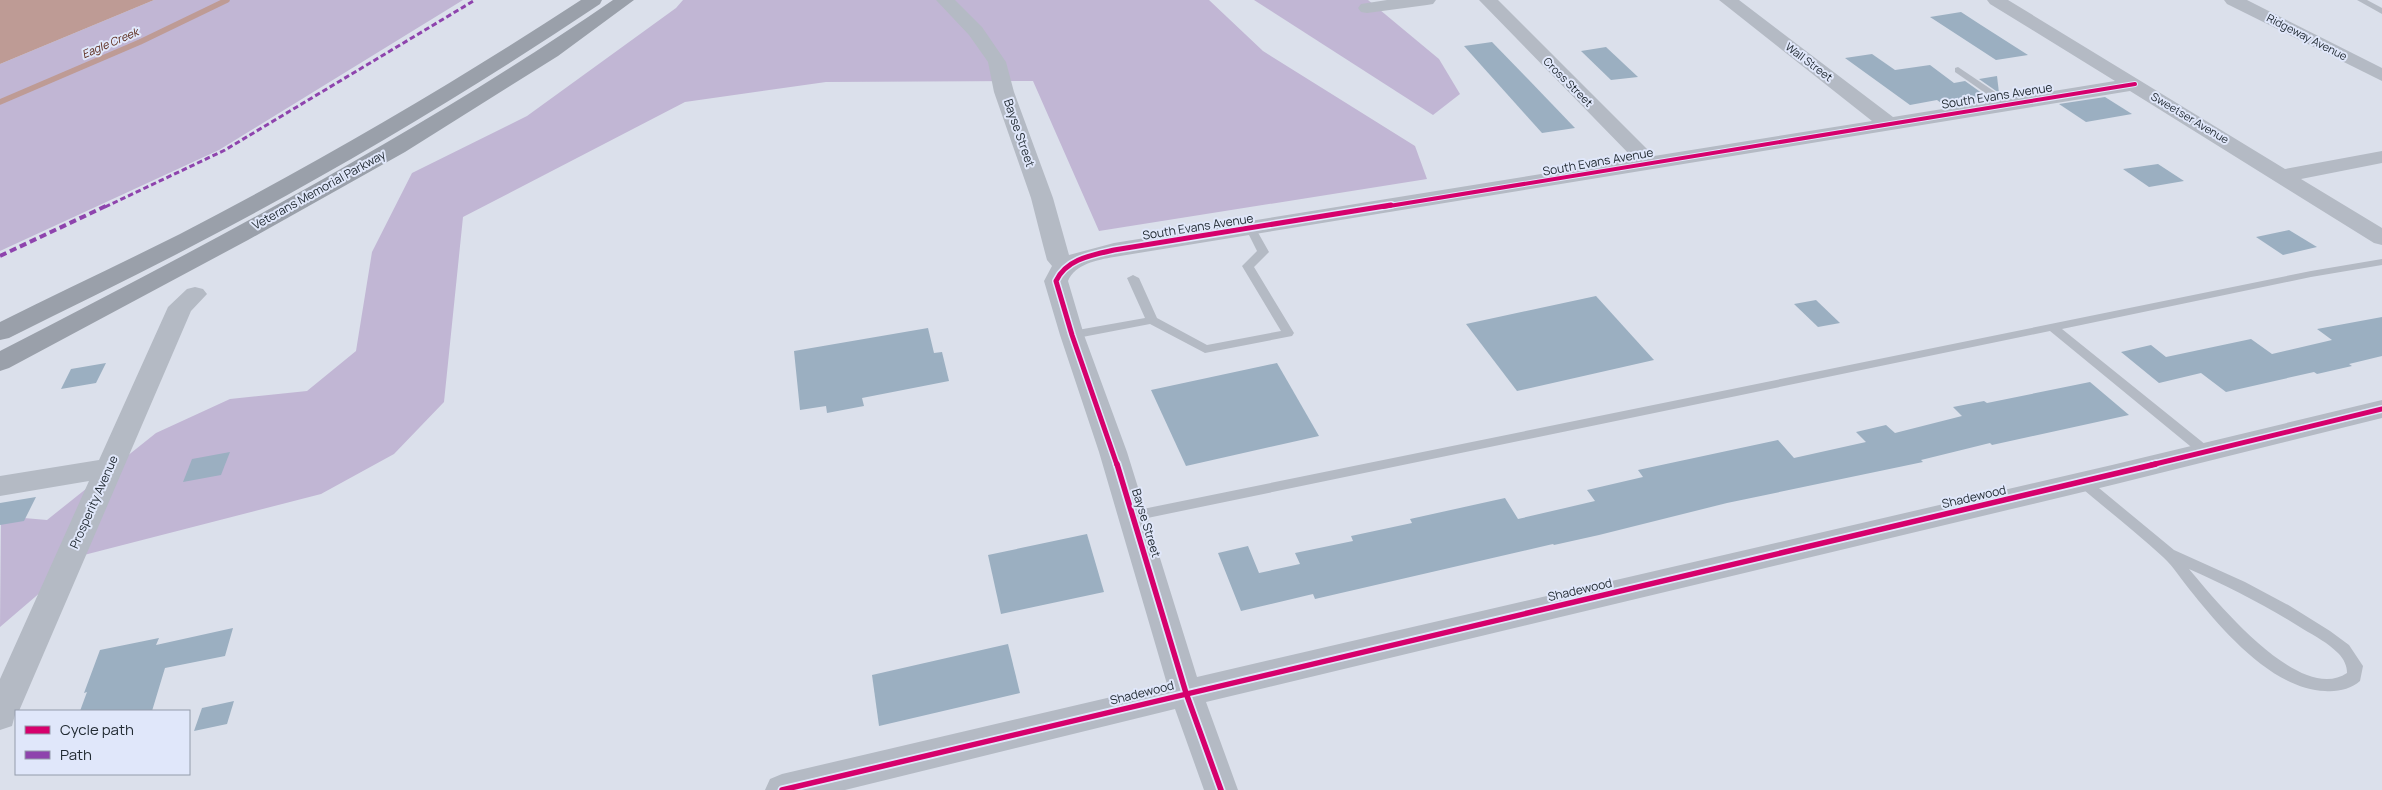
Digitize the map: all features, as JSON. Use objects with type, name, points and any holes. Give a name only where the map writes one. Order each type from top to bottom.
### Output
[{"type":"highway","name":"Veterans Memorial Parkway","points":[[0,332],[214,225],[339,157],[476,76],[593,0]]},
{"type":"highway","points":[[1,367],[383,164],[435,131],[462,109],[557,49],[625,0]]},
{"type":"street","name":"Bayse Street","points":[[945,0],[976,31],[997,62],[1004,92],[1042,198],[1059,260],[1066,265],[1056,275],[1056,281],[1072,335],[1114,452],[1186,693],[1221,790]]},
{"type":"street","points":[[1366,8],[1427,0]]},
{"type":"street","name":"Cross Street","points":[[1488,0],[1649,163]]},
{"type":"street","name":"Wall Street","points":[[1728,0],[1889,124]]},
{"type":"street","name":"Sweetser Avenue","points":[[1996,0],[2382,238]]},
{"type":"street","name":"Ridgeway Avenue","points":[[2233,0],[2382,75]]},
{"type":"street","name":"South Evans Avenue","points":[[1066,265],[1088,256],[2134,84]]},
{"type":"street","points":[[2284,176],[2382,158]]},
{"type":"street","name":"Prosperity Avenue","points":[[0,716],[180,307],[195,294]]},
{"type":"street","name":"Shadewood","points":[[782,790],[2083,482],[2382,409]]},
{"type":"street","points":[[0,486],[108,468]]},
{"type":"lane","points":[[2361,0],[2382,11]]},
{"type":"lane","points":[[1958,70],[2007,104]]},
{"type":"lane","points":[[1133,278],[1152,320],[1204,349],[1288,333],[1248,266],[1264,252],[1251,229]]},
{"type":"lane","points":[[1133,516],[2311,274],[2382,262]]},
{"type":"lane","points":[[1072,335],[1152,320]]},
{"type":"lane","points":[[2052,327],[2206,452]]},
{"type":"lane","points":[[2083,482],[2169,554],[2212,608],[2255,649],[2282,669],[2301,681],[2329,686],[2351,680],[2355,676],[2354,666],[2344,649],[2326,634],[2240,586],[2169,554]]},
{"type":"shaded area","points":[[0,0],[154,0],[0,64]]},
{"type":"shaded area","points":[[154,0],[463,0],[219,150],[0,251],[0,64]]},
{"type":"shaded area","points":[[683,0],[1209,0],[1263,51],[1415,146],[1427,179],[1099,231],[1033,81],[826,82],[685,102],[463,217],[444,402],[394,454],[321,494],[84,555],[0,627],[1,516],[47,520],[156,433],[230,399],[307,391],[356,351],[372,252],[412,173],[527,116],[676,8]]},
{"type":"shaded area","points":[[1254,0],[1368,0],[1439,59],[1460,94],[1433,115]]},
{"type":"building","points":[[1961,12],[2028,55],[1996,60],[1930,17]]},
{"type":"building","points":[[1492,42],[1575,128],[1542,133],[1464,46]]},
{"type":"building","points":[[1606,47],[1638,77],[1611,80],[1581,51]]},
{"type":"building","points":[[1872,54],[1895,70],[1930,65],[1954,83],[1965,81],[1986,96],[1941,103],[1937,100],[1910,105],[1845,58]]},
{"type":"building","points":[[1997,76],[1999,93],[1979,79]]},
{"type":"building","points":[[2105,97],[2132,114],[2086,122],[2059,104]]},
{"type":"building","points":[[2158,164],[2184,181],[2149,187],[2123,169]]},
{"type":"building","points":[[2289,230],[2317,247],[2283,255],[2256,237]]},
{"type":"building","points":[[1596,296],[1654,360],[1517,391],[1466,324]]},
{"type":"building","points":[[1816,300],[1840,323],[1818,327],[1794,304]]},
{"type":"building","points":[[2382,317],[2382,356],[2349,364],[2352,366],[2317,374],[2314,372],[2226,392],[2201,373],[2159,383],[2121,352],[2151,345],[2166,357],[2251,339],[2272,354],[2332,340],[2317,329]]},
{"type":"building","points":[[928,328],[934,353],[942,352],[949,381],[862,398],[864,406],[827,413],[826,406],[800,410],[794,351]]},
{"type":"building","points":[[106,363],[96,383],[61,389],[71,369]]},
{"type":"building","points":[[1277,363],[1319,436],[1186,466],[1151,390]]},
{"type":"building","points":[[2090,382],[2129,415],[1992,445],[1990,443],[1921,460],[1923,462],[1727,503],[1599,535],[1315,599],[1313,594],[1241,611],[1218,553],[1248,546],[1259,573],[1300,564],[1295,553],[1353,541],[1351,536],[1412,523],[1410,519],[1505,498],[1518,519],[1595,501],[1587,490],[1643,477],[1638,470],[1778,440],[1794,458],[1866,442],[1856,432],[1886,425],[1895,433],[1962,416],[1953,407],[1984,401],[1987,403]]},
{"type":"building","points":[[230,452],[221,475],[183,482],[192,459]]},
{"type":"building","points":[[36,497],[24,521],[0,525],[0,503]]},
{"type":"building","points":[[1087,534],[1104,592],[1001,614],[988,555]]},
{"type":"building","points":[[233,628],[225,656],[165,668],[152,710],[80,710],[87,692],[84,693],[100,650],[159,638],[156,645]]},
{"type":"building","points":[[1008,644],[1020,693],[879,726],[872,675]]},
{"type":"building","points":[[234,701],[227,724],[194,731],[202,708]]},
{"type":"waterway","name":"Eagle Creek","points":[[0,102],[140,42],[227,0]]},
{"type":"marked path","points":[[0,256],[225,150],[475,0]]},
{"type":"cycle path","points":[[1221,790],[1186,693],[1113,452],[1072,335],[1056,281],[1060,272],[1069,264],[1082,258],[1114,250],[2135,84]]},
{"type":"cycle path","points":[[782,790],[2112,475],[2382,409]]}]
